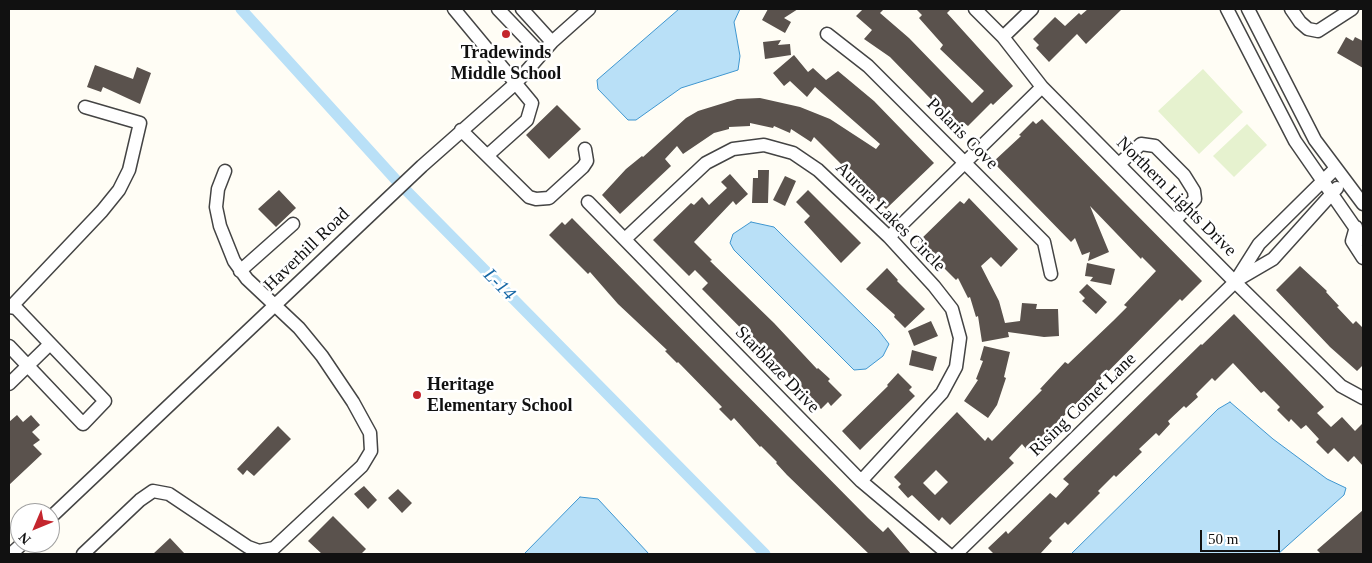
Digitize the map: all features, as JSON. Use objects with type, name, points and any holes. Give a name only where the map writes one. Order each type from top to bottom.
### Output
[{"type":"street","points":[[454,9],[532,104],[526,120],[488,155]]},
{"type":"street","points":[[498,9],[541,54]]},
{"type":"street","points":[[522,9],[552,42]]},
{"type":"street","name":"Haverhill Road","points":[[60,509],[422,166],[516,83],[552,42],[589,9]]},
{"type":"street","name":"Northern Lights Drive","points":[[975,9],[1003,37],[1042,86],[1235,282],[1341,386],[1363,398]]},
{"type":"street","points":[[1003,37],[1032,9]]},
{"type":"street","points":[[1227,9],[1295,141],[1363,239]]},
{"type":"street","points":[[1248,9],[1298,110],[1336,169],[1363,204]]},
{"type":"street","points":[[1291,9],[1300,22],[1308,29],[1318,31],[1352,9]]},
{"type":"street","name":"Polaris Cove","points":[[827,34],[868,66],[1044,242],[1051,274]]},
{"type":"street","points":[[889,237],[1042,86]]},
{"type":"street","points":[[10,307],[102,211],[119,190],[129,170],[140,123],[85,107]]},
{"type":"street","points":[[461,130],[529,197],[549,198],[587,162],[585,149]]},
{"type":"street","points":[[1119,164],[1141,144],[1155,146],[1184,175],[1194,191],[1195,199],[1175,220]]},
{"type":"street","name":"Aurora Lakes Circle","points":[[625,239],[706,163],[733,149],[764,145],[793,153],[818,170],[889,237],[934,286],[952,309],[960,338],[956,367],[942,393],[861,481]]},
{"type":"street","name":"Rising Comet Lane","points":[[1235,282],[1259,244],[1336,169]]},
{"type":"street","points":[[89,552],[140,500],[153,491],[168,494],[248,547],[259,551],[274,548],[362,466],[371,451],[370,433],[353,402],[311,343],[240,271],[224,239],[216,207],[218,189],[225,171]]},
{"type":"street","name":"Rising Comet Lane","points":[[956,554],[1235,282],[1273,259],[1332,192],[1346,182]]},
{"type":"street","name":"Starblaze Drive","points":[[588,202],[861,481],[948,554]]},
{"type":"street","points":[[240,271],[292,224]]},
{"type":"street","points":[[1356,227],[1352,241],[1363,258]]},
{"type":"street","points":[[9,346],[83,424],[105,401],[16,308],[10,307]]},
{"type":"street","points":[[9,384],[50,344]]},
{"type":"green space","points":[[1203,69],[1243,112],[1199,154],[1158,111]]},
{"type":"green space","points":[[1247,124],[1267,145],[1234,177],[1213,156]]},
{"type":"water","points":[[679,9],[740,9],[734,22],[740,56],[738,70],[681,88],[636,120],[628,120],[598,89],[597,80]]},
{"type":"water","points":[[751,222],[774,227],[879,331],[889,344],[883,356],[866,369],[854,370],[734,250],[730,243],[733,234]]},
{"type":"water","points":[[1230,402],[1273,439],[1327,479],[1346,488],[1344,495],[1278,554],[1071,554],[1218,409]]},
{"type":"water","points":[[580,497],[598,499],[649,554],[524,554]]},
{"type":"building","points":[[768,9],[798,9],[784,18],[791,22],[785,33],[762,20]]},
{"type":"building","points":[[863,9],[884,9],[880,13],[909,38],[972,103],[984,91],[940,49],[943,45],[919,18],[922,15],[916,9],[951,9],[947,13],[1013,86],[993,105],[991,103],[968,126],[964,123],[959,128],[890,57],[864,39],[872,30],[856,16]]},
{"type":"building","points":[[1088,9],[1122,9],[1086,44],[1077,34],[1049,62],[1036,48],[1039,45],[1033,39],[1055,17],[1065,26],[1079,13],[1081,15]]},
{"type":"building","points":[[1346,37],[1353,41],[1355,37],[1363,41],[1363,68],[1337,53]]},
{"type":"building","points":[[781,40],[778,45],[790,44],[791,55],[765,59],[763,42]]},
{"type":"building","points":[[794,55],[808,72],[813,68],[826,80],[838,71],[874,101],[934,163],[886,209],[814,137],[811,142],[791,129],[790,133],[774,126],[773,128],[750,123],[750,126],[729,127],[729,129],[714,133],[683,154],[677,146],[665,159],[671,166],[620,214],[602,195],[626,169],[643,157],[686,118],[698,111],[737,99],[760,98],[800,107],[830,119],[876,149],[880,144],[815,87],[807,97],[790,81],[784,86],[773,73]]},
{"type":"building","points":[[95,65],[133,79],[137,67],[151,73],[140,104],[103,87],[101,92],[87,87]]},
{"type":"building","points":[[557,105],[581,129],[549,159],[526,135]]},
{"type":"building","points":[[1042,119],[1202,281],[1182,301],[1180,299],[1066,414],[1027,450],[1022,444],[1009,458],[1014,463],[950,525],[942,517],[939,521],[912,495],[908,498],[898,487],[901,484],[894,477],[957,412],[985,441],[988,437],[992,441],[1042,390],[1040,389],[1065,362],[1068,364],[1127,307],[1124,305],[1156,271],[1142,257],[1141,259],[1090,206],[1109,252],[1088,261],[1090,252],[1082,255],[1075,238],[1071,242],[993,162],[1021,136],[1019,135],[1033,121],[1036,124]],"holes":[[[936,470],[948,482],[935,495],[923,483]]]},
{"type":"building","points":[[758,170],[769,170],[768,203],[752,203],[753,178],[758,178]]},
{"type":"building","points":[[730,174],[748,194],[736,205],[733,201],[694,242],[712,260],[710,261],[774,323],[817,369],[830,379],[828,381],[842,395],[831,406],[828,402],[821,409],[702,289],[708,283],[695,270],[689,276],[653,240],[691,203],[694,205],[702,197],[709,205],[727,188],[721,182]]},
{"type":"building","points":[[785,176],[796,181],[785,206],[773,200]]},
{"type":"building","points":[[279,190],[296,208],[276,227],[258,209]]},
{"type":"building","points":[[808,190],[861,243],[841,263],[804,222],[810,216],[796,202]]},
{"type":"building","points":[[969,198],[1018,249],[1001,267],[991,257],[981,266],[999,301],[1005,323],[1020,321],[1022,303],[1037,304],[1036,309],[1058,309],[1059,336],[1044,337],[1008,332],[1009,337],[982,342],[978,316],[976,317],[970,297],[968,298],[958,278],[956,280],[918,242],[960,201],[964,204]]},
{"type":"building","points":[[572,218],[868,518],[883,532],[888,527],[911,554],[869,554],[787,475],[777,462],[760,447],[734,418],[731,421],[719,409],[722,407],[665,351],[667,350],[618,304],[590,272],[588,274],[549,235],[562,222],[565,225]]},
{"type":"building","points":[[1087,263],[1115,269],[1111,285],[1090,281],[1093,277],[1085,276]]},
{"type":"building","points":[[1300,266],[1327,291],[1339,306],[1337,307],[1353,324],[1356,321],[1363,328],[1363,365],[1357,371],[1330,347],[1276,290]]},
{"type":"building","points":[[887,268],[897,281],[925,309],[905,328],[894,317],[895,315],[866,289]]},
{"type":"building","points":[[1087,284],[1107,302],[1096,314],[1082,301],[1085,298],[1079,292]]},
{"type":"building","points":[[1234,314],[1324,407],[1317,413],[1331,427],[1342,417],[1355,431],[1363,423],[1363,466],[1354,456],[1348,462],[1334,448],[1328,454],[1316,442],[1319,439],[1306,425],[1301,429],[1291,419],[1289,422],[1277,410],[1280,407],[1264,391],[1261,393],[1233,363],[1215,381],[1212,378],[1196,394],[1198,397],[1186,408],[1184,406],[1168,421],[1170,424],[1159,436],[1156,433],[1139,449],[1142,452],[1116,477],[1114,475],[1098,491],[1100,493],[1068,525],[1065,522],[1049,538],[1052,541],[1040,554],[994,554],[988,548],[1006,531],[1008,534],[1050,493],[1056,498],[1069,484],[1063,479]]},
{"type":"building","points":[[931,321],[938,336],[914,346],[908,331]]},
{"type":"building","points":[[984,346],[1010,352],[1004,377],[1006,378],[997,405],[988,418],[964,401],[978,380],[976,379],[983,361],[980,360]]},
{"type":"building","points":[[912,350],[937,357],[933,371],[909,365]]},
{"type":"building","points":[[898,373],[912,387],[909,390],[915,396],[860,450],[842,431],[888,386]]},
{"type":"building","points":[[17,415],[23,422],[31,415],[40,425],[32,432],[40,440],[33,445],[42,454],[9,485],[9,422]]},
{"type":"building","points":[[278,426],[291,439],[254,476],[247,470],[243,475],[237,469]]},
{"type":"building","points":[[364,486],[377,500],[368,509],[354,494]]},
{"type":"building","points":[[398,489],[412,503],[402,513],[388,498]]},
{"type":"building","points":[[1363,510],[1363,554],[1321,554],[1317,550]]},
{"type":"building","points":[[333,516],[366,549],[361,554],[322,554],[308,541]]},
{"type":"building","points":[[170,538],[185,554],[153,554]]},
{"type":"waterway","name":"L-14","points":[[241,9],[396,180],[765,554]]},
{"type":"place","name":"Tradewinds Middle School","points":[[506,34]]},
{"type":"place","name":"Heritage Elementary School","points":[[417,395]]}]
